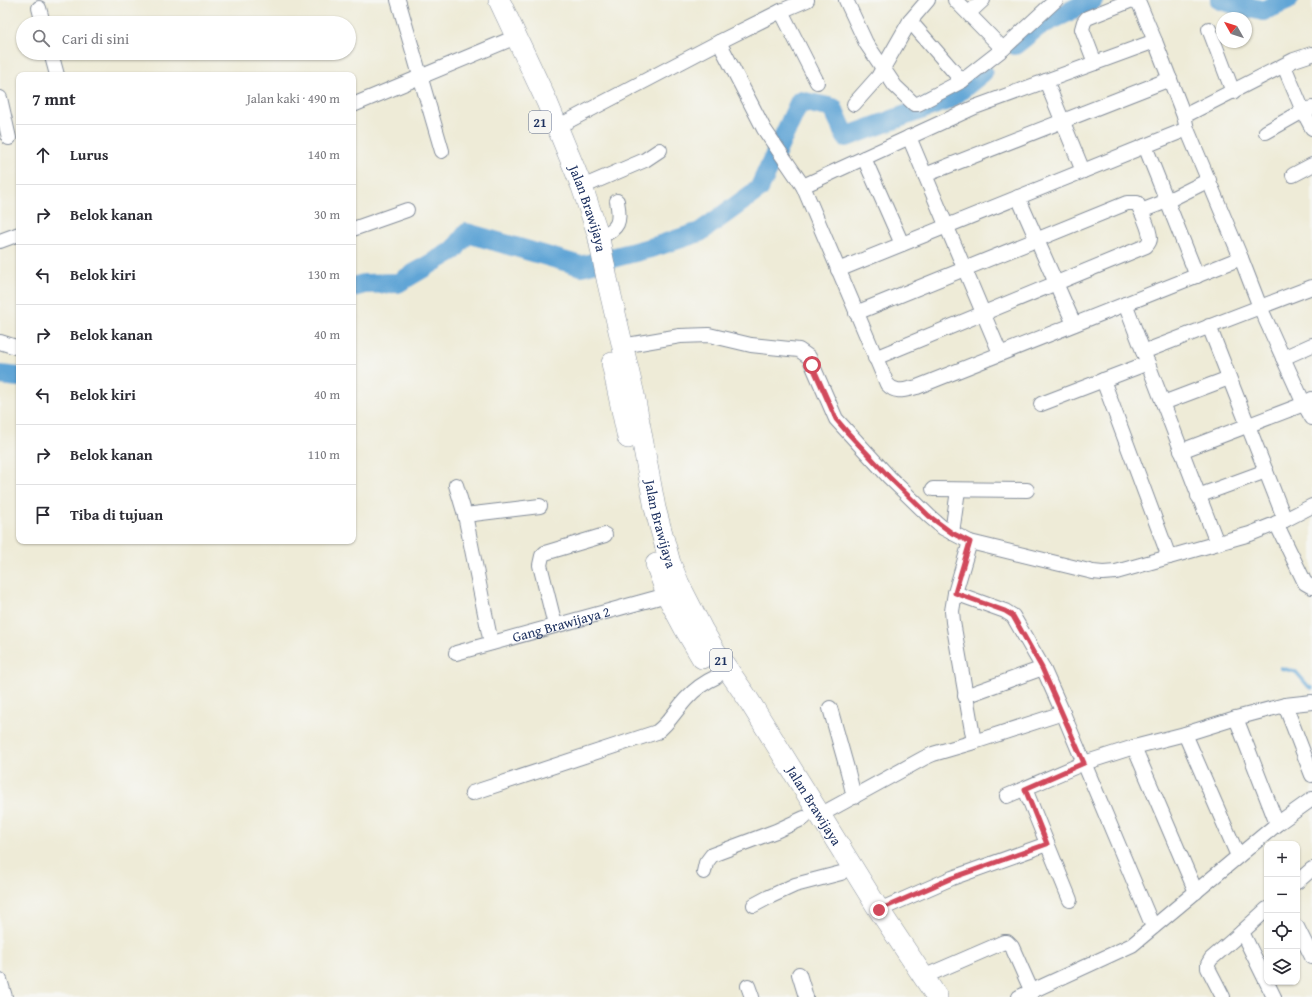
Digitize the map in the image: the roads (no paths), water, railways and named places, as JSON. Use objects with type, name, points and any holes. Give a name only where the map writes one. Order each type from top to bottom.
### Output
[{"type":"highway","name":"Jalan Brawijaya","points":[[486,0],[547,102],[582,187],[597,243],[644,520],[654,559],[667,595],[685,629],[716,677],[879,910],[924,987]]},
{"type":"highway","name":"Jalan Brawijaya","points":[[499,0],[511,40],[577,207],[597,243]]},
{"type":"highway","name":"Jalan Brawijaya","points":[[603,284],[622,346],[634,395],[656,514],[670,563],[679,584],[702,629],[748,699],[841,873],[924,987]]},
{"type":"street","points":[[398,0],[442,151]]},
{"type":"street","points":[[557,127],[719,42],[781,11],[807,0]]},
{"type":"street","points":[[846,0],[866,44],[895,86],[914,104],[918,104],[962,81],[1003,49],[1056,0]]},
{"type":"street","points":[[854,104],[878,77],[910,21],[928,0]]},
{"type":"street","points":[[955,0],[1003,49]]},
{"type":"street","points":[[969,14],[983,0]]},
{"type":"street","points":[[1095,63],[1082,29],[1084,22],[1088,18],[1132,0],[1139,3],[1170,79],[1185,122],[1260,306],[1283,358],[1308,401],[1312,418]]},
{"type":"street","points":[[39,8],[41,16]]},
{"type":"street","points":[[781,11],[817,82]]},
{"type":"street","points":[[910,21],[962,81]]},
{"type":"street","points":[[1209,29],[1233,92]]},
{"type":"street","points":[[356,104],[511,40]]},
{"type":"street","points":[[803,186],[974,107],[1155,41]]},
{"type":"street","points":[[719,42],[764,129],[803,186],[875,358],[887,384],[892,389],[901,391],[917,387],[1241,258]]},
{"type":"street","points":[[838,270],[1145,146],[1233,92],[1294,60],[1312,54]]},
{"type":"street","points":[[53,60],[56,72]]},
{"type":"street","points":[[1284,66],[1308,110],[1312,128]]},
{"type":"street","points":[[925,175],[1170,79]]},
{"type":"street","points":[[1046,81],[1083,171]]},
{"type":"street","points":[[0,98],[9,138]]},
{"type":"street","points":[[1266,132],[1308,110]]},
{"type":"street","points":[[909,137],[1000,353]]},
{"type":"street","points":[[1145,146],[1197,276]]},
{"type":"street","points":[[582,187],[645,160],[660,150]]},
{"type":"street","points":[[864,158],[902,244]]},
{"type":"street","points":[[1293,175],[1312,165]]},
{"type":"street","points":[[1141,211],[1166,201],[1209,180]]},
{"type":"street","points":[[1018,197],[1074,324]]},
{"type":"street","points":[[597,243],[616,227],[620,216],[617,201]]},
{"type":"street","points":[[856,313],[1127,203],[1137,203],[1141,211],[1150,236],[1149,243],[1146,246],[983,312],[875,358]]},
{"type":"street","points":[[356,228],[407,210]]},
{"type":"street","points":[[0,241],[16,235]]},
{"type":"street","points":[[1041,404],[1103,380],[1209,326],[1312,287]]},
{"type":"street","points":[[1125,304],[1217,543]]},
{"type":"street","points":[[1209,326],[1266,472],[1280,521],[1305,583],[1312,587]]},
{"type":"street","points":[[622,346],[680,336],[709,335],[751,345],[799,350],[808,357],[836,419],[889,477],[924,512],[952,533],[970,542],[1093,572],[1116,572],[1250,534],[1312,506]]},
{"type":"street","points":[[0,342],[16,347]]},
{"type":"street","points":[[1283,358],[1312,345]]},
{"type":"street","points":[[1163,403],[1229,378]]},
{"type":"street","points":[[1103,380],[1169,557]]},
{"type":"street","points":[[1181,450],[1308,401]]},
{"type":"street","points":[[1198,496],[1266,472]]},
{"type":"street","points":[[456,485],[465,515],[490,643]]},
{"type":"street","points":[[933,489],[1027,490]]},
{"type":"street","points":[[952,533],[958,490]]},
{"type":"street","points":[[465,515],[540,506]]},
{"type":"street","points":[[555,625],[540,566],[542,556],[545,553],[605,535]]},
{"type":"street","points":[[970,542],[955,593],[952,610],[965,696],[974,742]]},
{"type":"street","points":[[955,593],[1009,612],[1016,620],[1042,668],[1063,713],[1153,927]]},
{"type":"street","name":"Gang Brawijaya 2","points":[[456,653],[667,595]]},
{"type":"street","points":[[965,696],[1042,668]]},
{"type":"street","points":[[472,793],[657,732],[668,723],[682,703],[693,692],[716,677]]},
{"type":"street","points":[[1007,796],[1084,763],[1134,747],[1185,734],[1284,705],[1312,702]]},
{"type":"street","points":[[1284,705],[1312,774]]},
{"type":"street","points":[[830,708],[854,797]]},
{"type":"street","points":[[704,872],[706,863],[712,855],[776,831],[807,807],[854,797],[934,754],[1063,713]]},
{"type":"street","points":[[1236,718],[1277,824]]},
{"type":"street","points":[[1185,734],[1238,856]]},
{"type":"street","points":[[1134,747],[1196,892]]},
{"type":"street","points":[[1025,789],[1070,900]]},
{"type":"street","points":[[924,987],[1004,942],[1007,942],[1012,948],[1026,994],[1132,945],[1143,938],[1153,927],[1277,824],[1312,799]]},
{"type":"street","points":[[879,910],[952,878],[1047,844]]},
{"type":"street","points":[[1300,879],[1312,869]]},
{"type":"street","points":[[754,905],[795,886],[841,873]]},
{"type":"street","points":[[1223,997],[1208,968],[1208,964],[1211,959],[1264,912]]},
{"type":"street","points":[[1242,932],[1274,997]]},
{"type":"street","points":[[1300,933],[1312,957]]},
{"type":"street","points":[[799,974],[806,997]]},
{"type":"street","points":[[0,980],[5,997]]},
{"type":"waterway","points":[[1015,45],[1039,26],[1093,0]]},
{"type":"waterway","points":[[1220,0],[1263,11],[1288,0]]},
{"type":"waterway","points":[[356,286],[364,284],[398,283],[454,250],[467,233],[581,266],[654,247],[700,232],[759,189],[800,101],[833,108],[846,137],[950,99],[983,72]]},
{"type":"waterway","points":[[0,375],[16,377]]},
{"type":"waterway","points":[[1281,668],[1296,672],[1309,687],[1312,688]]}]
